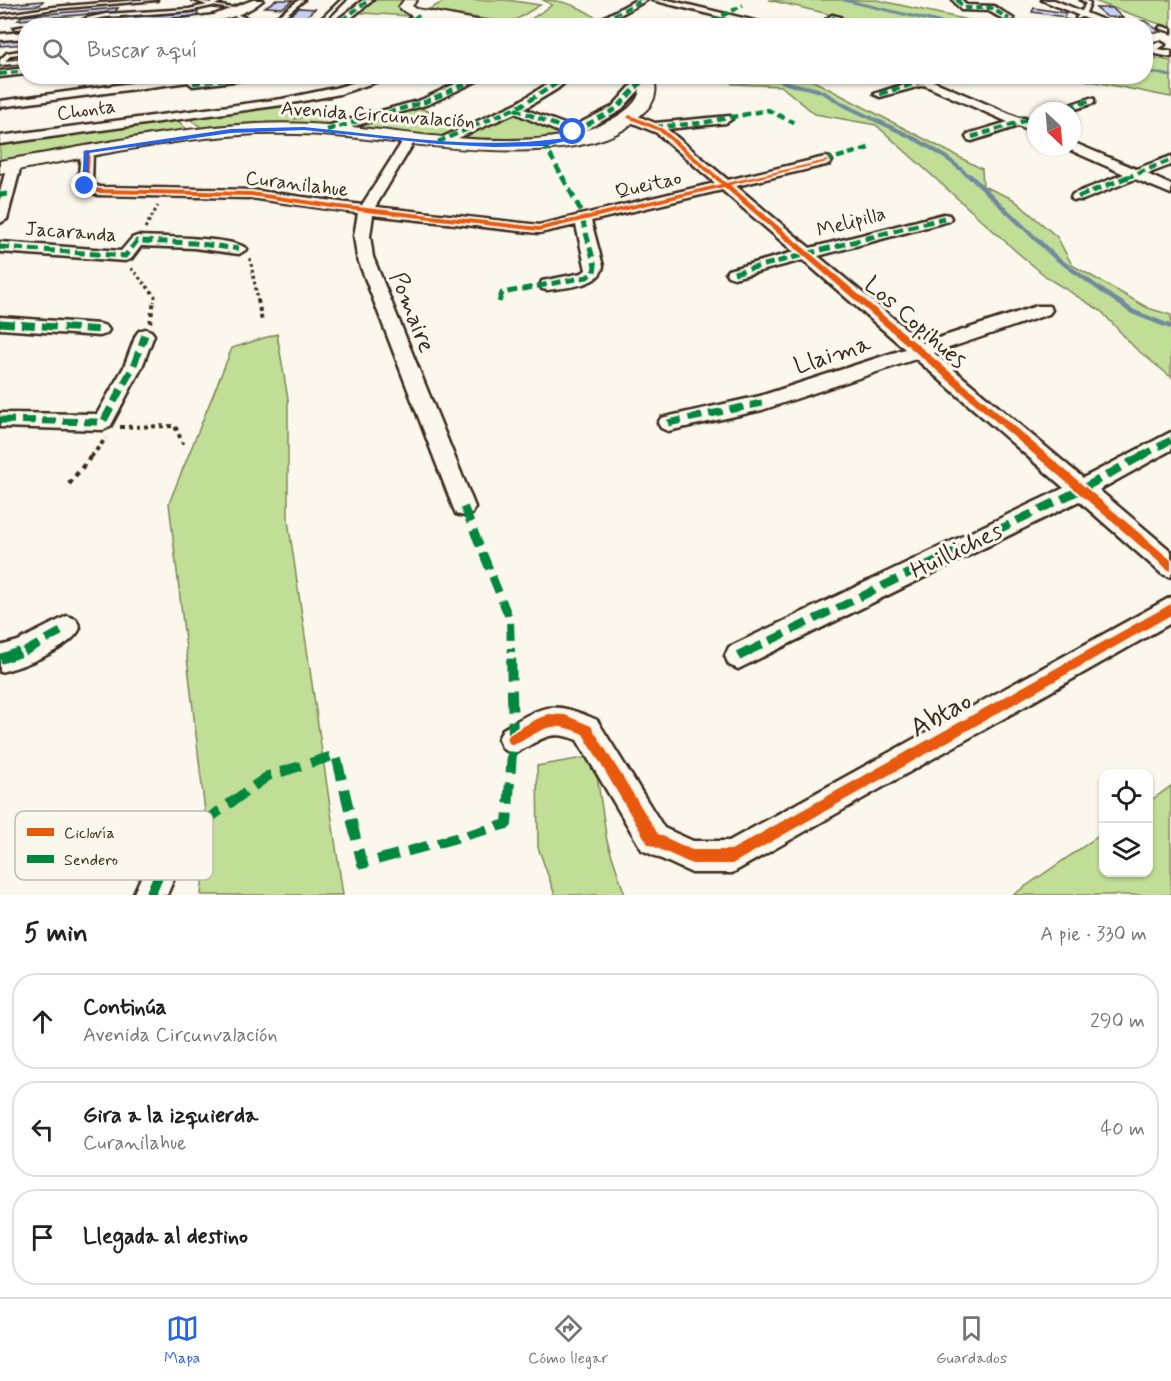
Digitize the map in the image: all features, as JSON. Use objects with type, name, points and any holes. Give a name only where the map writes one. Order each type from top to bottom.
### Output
[{"type":"street","points":[[211,18],[243,10],[259,0]]},
{"type":"street","points":[[345,18],[369,0]]},
{"type":"street","points":[[411,0],[405,7],[420,14],[441,18]]},
{"type":"street","points":[[608,18],[643,0]]},
{"type":"street","points":[[657,0],[736,18]]},
{"type":"street","points":[[957,0],[964,8],[991,8],[1008,18]]},
{"type":"street","points":[[1046,0],[1088,18]]},
{"type":"street","points":[[718,18],[743,5]]},
{"type":"street","points":[[415,18],[420,14]]},
{"type":"street","points":[[0,37],[18,36]]},
{"type":"street","points":[[1153,49],[1171,49]]},
{"type":"street","points":[[1153,49],[1171,54]]},
{"type":"street","points":[[0,72],[18,70]]},
{"type":"street","points":[[0,104],[156,84]]},
{"type":"street","points":[[192,84],[175,116],[192,136]]},
{"type":"street","name":"Chonta","points":[[0,140],[236,110],[302,99],[367,84]]},
{"type":"street","points":[[327,130],[425,102],[464,84]]},
{"type":"street","points":[[438,142],[515,109],[558,84]]},
{"type":"street","points":[[515,109],[577,135],[616,109],[639,84]]},
{"type":"street","name":"Avenida Circunvalación","points":[[7,166],[192,136],[257,129],[327,130],[438,142],[521,145],[614,126],[630,117],[645,101],[648,92],[646,84]]},
{"type":"street","points":[[880,94],[905,84]]},
{"type":"street","points":[[929,84],[1027,126]]},
{"type":"street","points":[[1081,104],[1090,101]]},
{"type":"street","name":"Los Copihues","points":[[630,117],[655,127],[726,184],[1171,566]]},
{"type":"street","points":[[655,127],[726,119]]},
{"type":"street","points":[[972,137],[1027,120]]},
{"type":"street","name":"Pomaire","points":[[410,139],[366,210],[362,236],[365,257],[464,507]]},
{"type":"street","points":[[1081,150],[1171,190]]},
{"type":"street","name":"Curanilahue","points":[[87,152],[85,186],[89,189],[166,194],[251,194],[366,210],[539,229]]},
{"type":"street","points":[[1078,198],[1171,160]]},
{"type":"street","name":"Queitao","points":[[539,229],[825,161]]},
{"type":"street","points":[[0,219],[7,166]]},
{"type":"street","points":[[548,285],[587,277],[594,272],[595,266],[583,222],[585,218]]},
{"type":"street","name":"Melipilla","points":[[734,273],[944,218]]},
{"type":"street","name":"Jacaranda","points":[[0,248],[125,256],[137,241],[194,243],[239,249]]},
{"type":"street","name":"Llaima","points":[[668,423],[762,403],[1043,310]]},
{"type":"street","points":[[0,323],[100,330]]},
{"type":"street","points":[[0,420],[109,425],[145,335]]},
{"type":"street","name":"Huilliches","points":[[738,656],[1082,489],[1171,440]]},
{"type":"street","name":"Abtao","points":[[513,740],[549,719],[569,721],[587,730],[653,839],[692,857],[732,857],[1171,609]]},
{"type":"street","points":[[0,659],[34,648],[67,627]]},
{"type":"street","points":[[150,895],[157,880]]},
{"type":"lane","points":[[54,8],[60,3],[78,0]]},
{"type":"lane","points":[[0,16],[99,2],[155,0]]},
{"type":"lane","points":[[187,2],[195,0],[243,10]]},
{"type":"lane","points":[[116,18],[213,5],[222,0]]},
{"type":"lane","points":[[278,18],[302,0]]},
{"type":"lane","points":[[324,18],[343,0]]},
{"type":"lane","points":[[1081,16],[1088,3],[1083,0]]},
{"type":"lane","points":[[129,2],[130,6],[134,7],[163,5]]},
{"type":"lane","points":[[231,14],[243,18]]},
{"type":"lane","points":[[1161,27],[1171,32]]},
{"type":"lane","points":[[0,63],[9,54],[18,52]]},
{"type":"lane","points":[[0,63],[18,62]]},
{"type":"path","points":[[137,241],[166,194]]},
{"type":"path","points":[[239,249],[247,249],[250,252],[250,270],[262,322]]},
{"type":"path","points":[[125,256],[130,267],[155,296],[145,335]]},
{"type":"path","points":[[69,484],[109,425],[175,426],[183,444]]},
{"type":"green space","points":[[375,0],[406,0],[400,7],[413,14],[410,16],[362,13],[358,10]]},
{"type":"green space","points":[[447,0],[507,0],[540,5],[519,18],[479,18],[427,10]]},
{"type":"green space","points":[[543,0],[576,7],[595,18],[532,18],[552,5]]},
{"type":"green space","points":[[769,0],[877,0],[959,18],[845,18]]},
{"type":"green space","points":[[1092,0],[1171,0],[1171,28],[1153,22],[1153,18],[1142,18]]},
{"type":"green space","points":[[1153,57],[1171,61],[1171,97],[1105,84],[1153,84]]},
{"type":"green space","points":[[732,84],[819,84],[982,169],[983,186],[1013,199],[1057,237],[1072,265],[1148,308],[1171,315],[1171,377],[1135,348],[1101,311],[1049,279],[1018,253],[876,125],[815,114],[781,86]]},
{"type":"green space","points":[[286,105],[295,119],[334,111],[346,123],[337,126],[206,131],[187,117]]},
{"type":"green space","points":[[418,107],[467,128],[441,139],[345,127]]},
{"type":"green space","points":[[514,111],[568,133],[566,137],[535,142],[447,140]]},
{"type":"green space","points":[[176,119],[190,132],[0,163],[0,143]]},
{"type":"green space","points":[[277,334],[288,399],[288,520],[343,895],[201,895],[202,880],[213,880],[213,811],[205,811],[169,503],[232,348]]},
{"type":"green space","points":[[594,756],[607,841],[625,895],[555,895],[538,847],[537,766]]},
{"type":"green space","points":[[1171,786],[1171,895],[1013,895],[1099,836],[1099,877],[1153,877],[1153,799]]},
{"type":"building","points":[[276,0],[293,0],[282,8],[265,7]]},
{"type":"building","points":[[43,1],[40,5],[0,8],[0,5]]},
{"type":"building","points":[[118,8],[115,12],[42,18],[20,18]]},
{"type":"building","points":[[299,8],[315,9],[304,18],[287,18]]},
{"type":"building","points":[[1034,8],[1066,13],[1064,17],[1032,12]]},
{"type":"building","points":[[1096,8],[1112,8],[1123,18],[1107,17]]},
{"type":"building","points":[[198,12],[197,16],[121,18]]},
{"type":"building","points":[[18,40],[18,45],[0,46],[0,41]]},
{"type":"waterway","points":[[844,0],[921,18]]},
{"type":"waterway","points":[[1153,72],[1171,76]]},
{"type":"waterway","points":[[791,84],[820,91],[914,139],[943,156],[971,178]]},
{"type":"waterway","points":[[970,176],[1056,258],[1118,302]]},
{"type":"waterway","points":[[1116,300],[1133,312],[1171,327]]},
{"type":"marked path","points":[[345,18],[369,0]]},
{"type":"marked path","points":[[608,18],[643,0]]},
{"type":"marked path","points":[[957,0],[964,8],[991,8],[1007,18]]},
{"type":"marked path","points":[[718,18],[743,5]]},
{"type":"marked path","points":[[415,18],[420,14]]},
{"type":"marked path","points":[[0,74],[18,72]]},
{"type":"marked path","points":[[327,130],[425,102],[464,84]]},
{"type":"marked path","points":[[438,142],[522,105],[557,84]]},
{"type":"marked path","points":[[581,137],[573,132],[616,109],[639,84]]},
{"type":"marked path","points":[[880,94],[913,84]]},
{"type":"marked path","points":[[1081,104],[1090,101]]},
{"type":"marked path","points":[[515,109],[573,132]]},
{"type":"marked path","points":[[655,127],[702,123],[768,110],[794,123]]},
{"type":"marked path","points":[[972,137],[1027,120]]},
{"type":"marked path","points":[[544,144],[585,218]]},
{"type":"marked path","points":[[825,161],[872,147]]},
{"type":"marked path","points":[[1078,197],[1171,160]]},
{"type":"marked path","points":[[0,195],[7,194]]},
{"type":"marked path","points":[[499,302],[502,293],[587,277],[594,272],[595,266],[583,222],[585,218]]},
{"type":"marked path","points":[[734,273],[944,218]]},
{"type":"marked path","points":[[0,247],[125,256],[137,241],[194,243],[239,249]]},
{"type":"marked path","points":[[0,323],[100,330]]},
{"type":"marked path","points":[[0,420],[103,422],[133,367],[145,335]]},
{"type":"marked path","points":[[668,423],[762,403]]},
{"type":"marked path","points":[[738,656],[1082,489],[1171,440]]},
{"type":"marked path","points":[[213,816],[268,776],[336,755],[362,864],[507,824],[513,739],[510,620],[464,507]]},
{"type":"marked path","points":[[0,659],[26,650],[67,628]]},
{"type":"marked path","points":[[150,895],[157,880]]},
{"type":"cycle path","points":[[630,117],[661,130],[1171,566]]},
{"type":"cycle path","points":[[87,152],[85,186],[98,191],[251,194],[339,207],[539,229],[825,161]]},
{"type":"cycle path","points":[[513,739],[541,723],[556,720],[575,724],[587,730],[653,839],[692,857],[732,857],[1171,609]]},
{"type":"route","points":[[85,186],[87,152],[231,131],[304,128],[438,142],[493,145],[544,144],[581,137],[573,132]]}]
